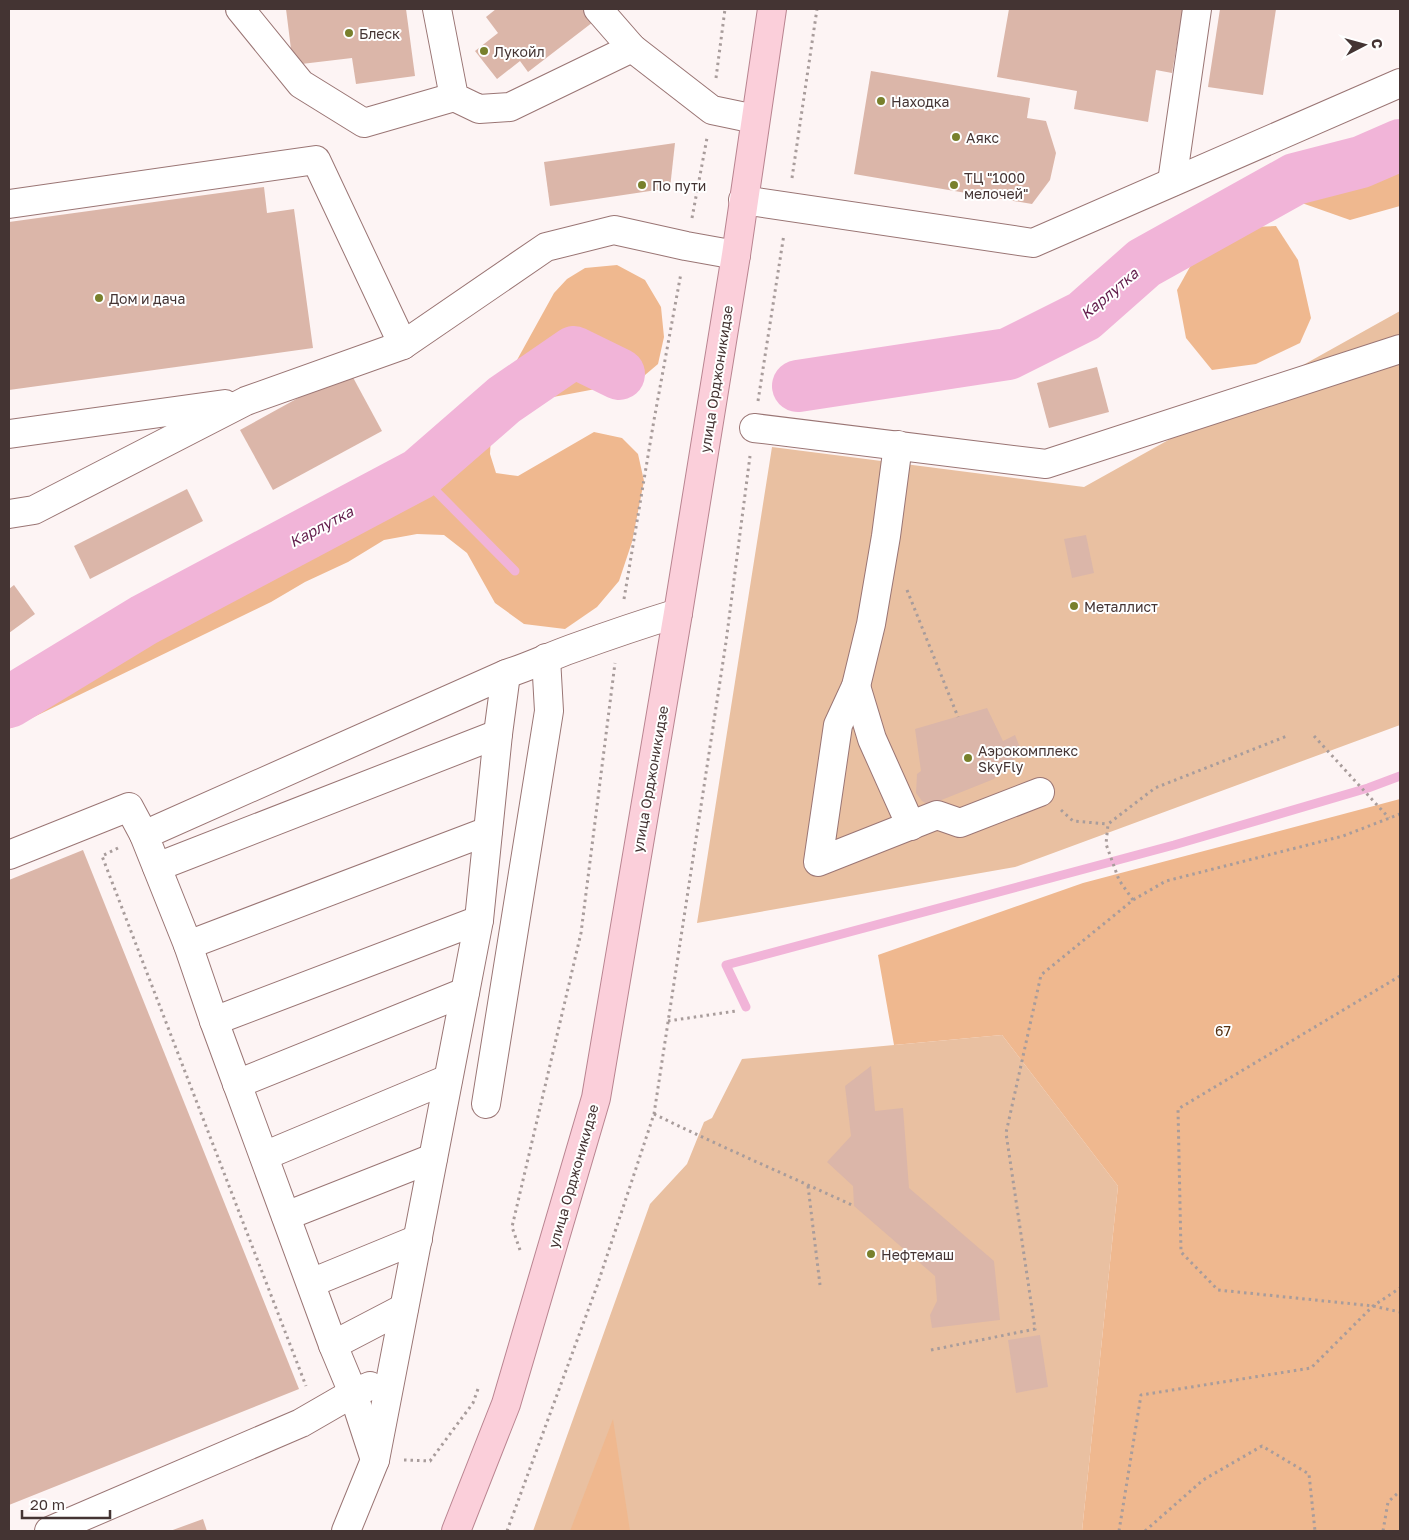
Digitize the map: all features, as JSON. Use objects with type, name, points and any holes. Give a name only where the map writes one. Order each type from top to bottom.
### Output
[{"type":"main road","name":"улица Орджоникидзе","points":[[456,1531],[506,1404],[596,1098],[736,255],[772,9]]},
{"type":"lane","points":[[240,9],[301,84],[364,123],[454,97],[479,109],[510,106],[632,48]]},
{"type":"lane","points":[[437,9],[454,97]]},
{"type":"lane","points":[[598,9],[632,48],[712,110],[755,119]]},
{"type":"lane","points":[[1172,182],[1197,9]]},
{"type":"lane","points":[[743,200],[1033,243],[1400,83]]},
{"type":"lane","points":[[9,204],[316,160],[403,345]]},
{"type":"lane","points":[[9,514],[34,510],[246,401],[403,345],[546,247],[614,230],[736,255]]},
{"type":"lane","points":[[754,428],[1046,464],[1400,349]]},
{"type":"lane","points":[[9,434],[246,401]]},
{"type":"lane","points":[[898,445],[885,544],[871,624],[856,686],[838,725],[818,862],[937,815],[960,823],[1040,792]]},
{"type":"lane","points":[[144,835],[506,674],[619,631],[678,613]]},
{"type":"lane","points":[[486,1104],[549,711],[546,658]]},
{"type":"lane","points":[[346,1531],[386,1460],[391,1377],[479,920],[506,674]]},
{"type":"lane","points":[[856,686],[872,739],[912,826]]},
{"type":"lane","points":[[157,867],[498,734]]},
{"type":"lane","points":[[9,855],[129,807],[144,835],[188,945],[333,1345],[353,1393],[386,1460]]},
{"type":"lane","points":[[188,945],[488,832]]},
{"type":"lane","points":[[214,1021],[479,920]]},
{"type":"lane","points":[[237,1084],[465,992]]},
{"type":"lane","points":[[264,1156],[448,1079]]},
{"type":"lane","points":[[286,1216],[433,1158]]},
{"type":"lane","points":[[311,1283],[418,1239]]},
{"type":"lane","points":[[333,1345],[404,1308]]},
{"type":"lane","points":[[48,1531],[301,1423],[353,1393],[391,1377]]},
{"type":"path","points":[[507,1531],[597,1286],[654,1114],[726,642],[754,428],[817,9]]},
{"type":"path","points":[[904,581],[958,717]]},
{"type":"path","points":[[1040,792],[1073,821],[1108,824],[1155,788],[1287,736]]},
{"type":"path","points":[[1314,736],[1389,818]]},
{"type":"path","points":[[931,1350],[1035,1329],[1006,1133],[1041,975],[1133,900],[1166,881],[1343,836],[1400,814]]},
{"type":"path","points":[[1108,824],[1106,844],[1119,880],[1133,900]]},
{"type":"path","points":[[144,835],[102,856],[317,1414]]},
{"type":"path","points":[[1400,976],[1178,1109],[1181,1252],[1218,1290],[1373,1306],[1400,1312]]},
{"type":"path","points":[[668,1021],[736,1011]]},
{"type":"path","points":[[654,1114],[698,1136],[854,1206]]},
{"type":"path","points":[[808,1185],[820,1285]]},
{"type":"path","points":[[512,1226],[523,1257]]},
{"type":"path","points":[[1119,1531],[1141,1395],[1311,1368],[1373,1306],[1400,1288]]},
{"type":"path","points":[[386,1460],[430,1460],[473,1403]]},
{"type":"path","points":[[1145,1531],[1203,1480],[1262,1446],[1309,1474],[1315,1531]]},
{"type":"path","points":[[1383,1531],[1388,1502],[1400,1491]]},
{"type":"shaded area","name":"Металлист","points":[[1400,311],[1400,725],[1015,867],[697,923],[772,447],[1084,487]]},
{"type":"shaded area","name":"Нефтемаш","points":[[1002,1035],[1118,1186],[1082,1531],[533,1531],[650,1204],[687,1164],[704,1122],[712,1118],[742,1059]]},
{"type":"green space","points":[[1400,156],[1400,206],[1350,220],[1299,202],[1319,185]]},
{"type":"green space","points":[[1276,226],[1298,260],[1311,318],[1300,343],[1256,364],[1212,370],[1186,338],[1177,290],[1191,265],[1231,234],[1251,227]]},
{"type":"green space","points":[[617,265],[645,280],[661,307],[664,337],[658,364],[638,381],[548,398],[506,421],[491,435],[490,454],[496,473],[518,476],[594,432],[622,438],[638,454],[644,481],[632,542],[619,581],[597,607],[565,629],[524,624],[495,603],[467,553],[444,535],[417,534],[384,540],[348,562],[305,582],[271,602],[9,729],[9,682],[130,600],[408,456],[490,394],[512,369],[554,293],[567,279],[585,268]]},
{"type":"green space","name":"67","points":[[1400,799],[1400,1531],[1082,1531],[1118,1186],[1002,1035],[894,1045],[878,955],[1083,883]]},
{"type":"green space","points":[[613,1419],[630,1531],[570,1531]]},
{"type":"building","name":"Блеск","points":[[286,9],[406,9],[415,76],[356,84],[352,58],[293,65]]},
{"type":"building","points":[[496,9],[610,9],[528,72],[520,61],[497,79],[475,51],[498,33],[486,17]]},
{"type":"building","points":[[1009,9],[1183,9],[1172,73],[1156,70],[1148,122],[1074,109],[1077,91],[997,77]]},
{"type":"building","points":[[1220,9],[1276,9],[1263,95],[1208,87]]},
{"type":"building","name":"Аякс","points":[[871,71],[1030,98],[1027,118],[1046,121],[1056,153],[1050,180],[1032,204],[854,174]]},
{"type":"building","points":[[675,143],[670,188],[550,206],[544,162]]},
{"type":"building","points":[[264,187],[267,213],[294,209],[313,348],[9,390],[9,222]]},
{"type":"building","points":[[1097,367],[1109,412],[1049,428],[1037,383]]},
{"type":"building","points":[[349,370],[382,431],[273,490],[240,430]]},
{"type":"building","points":[[187,489],[203,521],[90,579],[74,546]]},
{"type":"building","points":[[1086,535],[1094,573],[1072,578],[1064,539]]},
{"type":"building","points":[[14,585],[35,614],[9,633],[9,589]]},
{"type":"building","name":"Аэрокомплекс SkyFly","points":[[987,708],[1003,741],[1015,735],[1023,755],[1010,761],[994,779],[929,805],[922,801],[916,793],[917,774],[921,771],[915,729]]},
{"type":"building","points":[[83,850],[299,1389],[9,1505],[9,880]]},
{"type":"building","points":[[871,1066],[875,1111],[903,1108],[909,1188],[994,1261],[1000,1320],[932,1328],[930,1315],[937,1301],[935,1276],[854,1206],[853,1186],[827,1162],[851,1136],[845,1086]]},
{"type":"building","points":[[1040,1335],[1048,1387],[1016,1393],[1008,1340]]},
{"type":"building","points":[[203,1519],[207,1531],[170,1531]]},
{"type":"waterway","name":"Карлутка","points":[[798,386],[1008,354],[1084,316],[1144,263],[1295,179],[1361,162],[1400,145]]},
{"type":"waterway","name":"Карлутка","points":[[9,702],[144,620],[419,474],[504,400],[574,352],[619,374]]},
{"type":"waterway","points":[[419,474],[515,571]]},
{"type":"waterway","points":[[746,1007],[726,965],[1174,845],[1368,788],[1400,776]]},
{"type":"place","name":"Блеск","points":[[349,33]]},
{"type":"place","name":"Лукойл","points":[[484,51]]},
{"type":"place","name":"Находка","points":[[881,101]]},
{"type":"place","name":"Аякс","points":[[956,137]]},
{"type":"place","name":"По пути","points":[[642,185]]},
{"type":"place","name":"ТЦ \"1000 мелочей\"","points":[[954,185]]},
{"type":"place","name":"Дом и дача","points":[[99,298]]},
{"type":"place","name":"Металлист","points":[[1074,606]]},
{"type":"place","name":"Аэрокомплекс SkyFly","points":[[968,758]]},
{"type":"place","name":"Нефтемаш","points":[[871,1254]]}]
